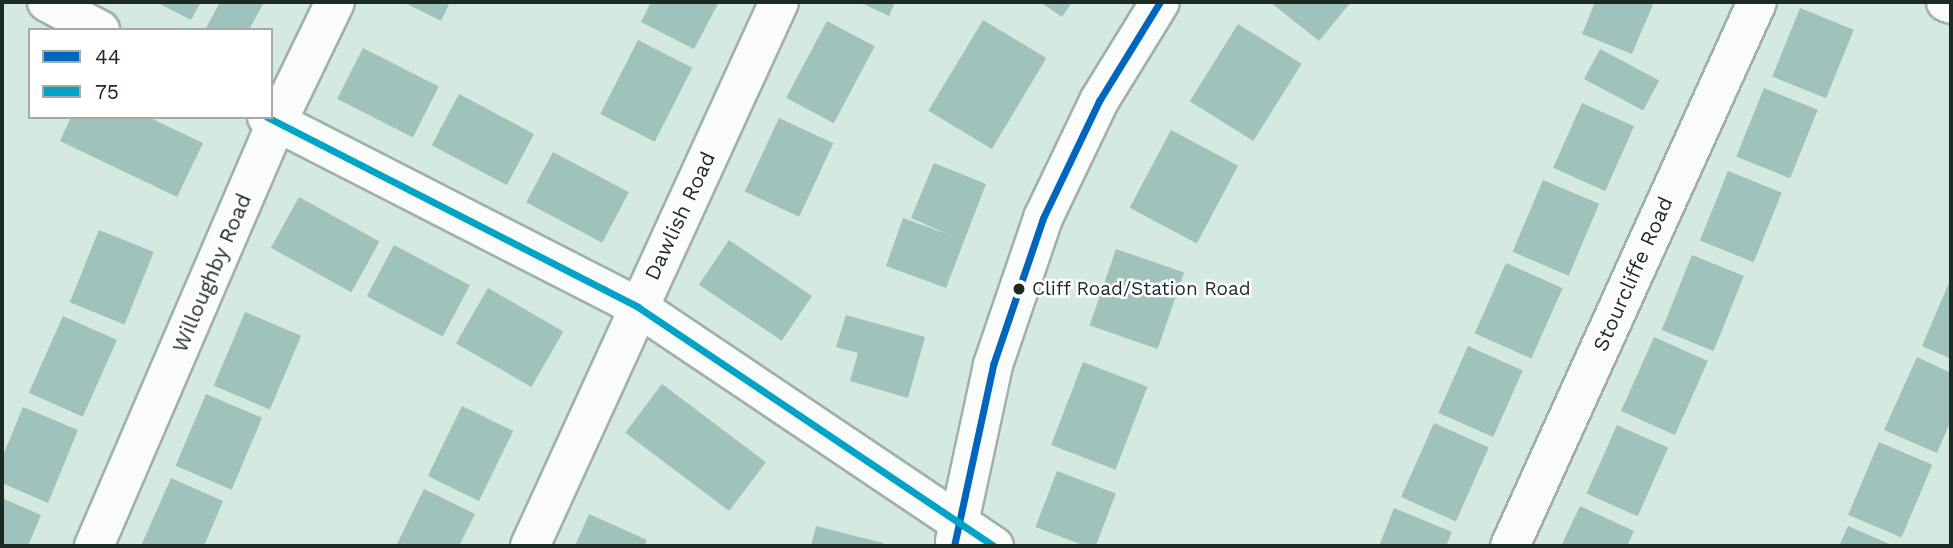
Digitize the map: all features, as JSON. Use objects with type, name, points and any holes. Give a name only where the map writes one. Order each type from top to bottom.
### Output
[{"type":"street","points":[[47,2],[96,28]]},
{"type":"street","name":"Willoughby Road","points":[[273,118],[335,2]]},
{"type":"street","name":"Dawlish Road","points":[[530,546],[779,2]]},
{"type":"street","points":[[957,532],[993,365],[1043,218],[1100,101],[1160,2]]},
{"type":"street","name":"Stourcliffe Road","points":[[1510,546],[1757,2]]},
{"type":"street","points":[[1946,2],[1951,4]]},
{"type":"street","points":[[272,120],[638,307],[957,532],[994,546]]},
{"type":"street","name":"Willoughby Road","points":[[93,546],[272,120]]},
{"type":"building","points":[[156,2],[201,2],[191,20]]},
{"type":"building","points":[[220,2],[264,2],[250,28],[206,28]]},
{"type":"building","points":[[403,2],[450,2],[441,21]]},
{"type":"building","points":[[651,2],[719,2],[694,49],[641,22]]},
{"type":"building","points":[[859,2],[895,2],[889,16]]},
{"type":"building","points":[[1040,2],[1072,2],[1062,17]]},
{"type":"building","points":[[1270,2],[1351,2],[1319,41]]},
{"type":"building","points":[[1595,2],[1654,2],[1632,54],[1582,34]]},
{"type":"building","points":[[1800,8],[1854,30],[1826,98],[1772,77]]},
{"type":"building","points":[[983,20],[1046,58],[992,149],[928,111]]},
{"type":"building","points":[[827,21],[875,46],[834,123],[786,98]]},
{"type":"building","points":[[1238,24],[1302,64],[1253,141],[1190,101]]},
{"type":"building","points":[[638,40],[692,68],[655,142],[600,114]]},
{"type":"building","points":[[363,48],[439,87],[413,137],[337,99]]},
{"type":"building","points":[[1600,49],[1659,80],[1643,110],[1584,79]]},
{"type":"building","points":[[1764,88],[1818,110],[1790,178],[1736,157]]},
{"type":"building","points":[[459,94],[534,134],[507,185],[432,145]]},
{"type":"building","points":[[1582,103],[1634,126],[1605,191],[1553,168]]},
{"type":"building","points":[[779,118],[833,143],[799,217],[745,191]]},
{"type":"building","points":[[70,119],[152,119],[203,143],[177,197],[60,141]]},
{"type":"building","points":[[1171,130],[1238,166],[1197,243],[1130,208]]},
{"type":"building","points":[[553,152],[629,192],[602,243],[526,202]]},
{"type":"building","points":[[934,163],[986,184],[946,288],[886,266],[903,218],[950,235],[911,218]]},
{"type":"building","points":[[1728,171],[1782,193],[1754,262],[1700,241]]},
{"type":"building","points":[[1543,180],[1599,204],[1569,276],[1513,252]]},
{"type":"building","points":[[299,197],[379,242],[351,292],[271,248]]},
{"type":"building","points":[[99,230],[154,252],[124,324],[70,302]]},
{"type":"building","points":[[729,240],[812,296],[782,341],[699,285]]},
{"type":"building","points":[[394,245],[470,285],[443,337],[367,296]]},
{"type":"building","points":[[1116,249],[1184,272],[1158,349],[1090,326]]},
{"type":"building","points":[[1692,255],[1744,276],[1714,351],[1662,330]]},
{"type":"building","points":[[1506,263],[1563,288],[1531,359],[1475,333]]},
{"type":"building","points":[[1951,278],[1951,359],[1922,346]]},
{"type":"building","points":[[488,288],[563,332],[531,387],[456,343]]},
{"type":"building","points":[[245,312],[301,336],[270,409],[214,386]]},
{"type":"building","points":[[846,315],[925,337],[908,398],[850,381],[858,353],[836,347]]},
{"type":"building","points":[[63,316],[117,340],[83,417],[29,393]]},
{"type":"building","points":[[1654,337],[1708,361],[1675,435],[1621,411]]},
{"type":"building","points":[[1468,346],[1523,370],[1493,437],[1438,413]]},
{"type":"building","points":[[1917,357],[1951,373],[1951,420],[1937,453],[1884,430]]},
{"type":"building","points":[[1083,362],[1147,387],[1116,470],[1051,445]]},
{"type":"building","points":[[662,384],[766,462],[729,511],[625,433]]},
{"type":"building","points":[[206,394],[262,418],[232,490],[176,466]]},
{"type":"building","points":[[462,406],[513,431],[479,501],[428,476]]},
{"type":"building","points":[[23,407],[78,430],[48,503],[2,483],[2,458]]},
{"type":"building","points":[[1434,423],[1489,447],[1456,521],[1401,497]]},
{"type":"building","points":[[1617,425],[1668,448],[1638,516],[1586,494]]},
{"type":"building","points":[[1879,442],[1932,465],[1902,537],[1848,515]]},
{"type":"building","points":[[1057,471],[1116,494],[1096,546],[1085,546],[1035,527]]},
{"type":"building","points":[[171,478],[223,501],[204,546],[141,546]]},
{"type":"building","points":[[424,489],[475,514],[459,546],[396,546]]},
{"type":"building","points":[[2,498],[41,515],[28,546],[2,546]]},
{"type":"building","points":[[1580,506],[1634,531],[1627,546],[1561,546]]},
{"type":"building","points":[[1394,508],[1452,532],[1446,546],[1379,546]]},
{"type":"building","points":[[589,514],[647,540],[644,546],[575,546]]},
{"type":"building","points":[[816,526],[883,543],[882,546],[811,546]]},
{"type":"building","points":[[1848,526],[1894,546],[1839,546]]},
{"type":"transit line","name":"44","points":[[954,546],[993,365],[1043,218],[1099,101],[1160,2]]},
{"type":"transit line","name":"75","points":[[271,119],[638,307],[994,546]]},
{"type":"place","name":"Cliff Road/Station Road","points":[[1019,289]]}]
